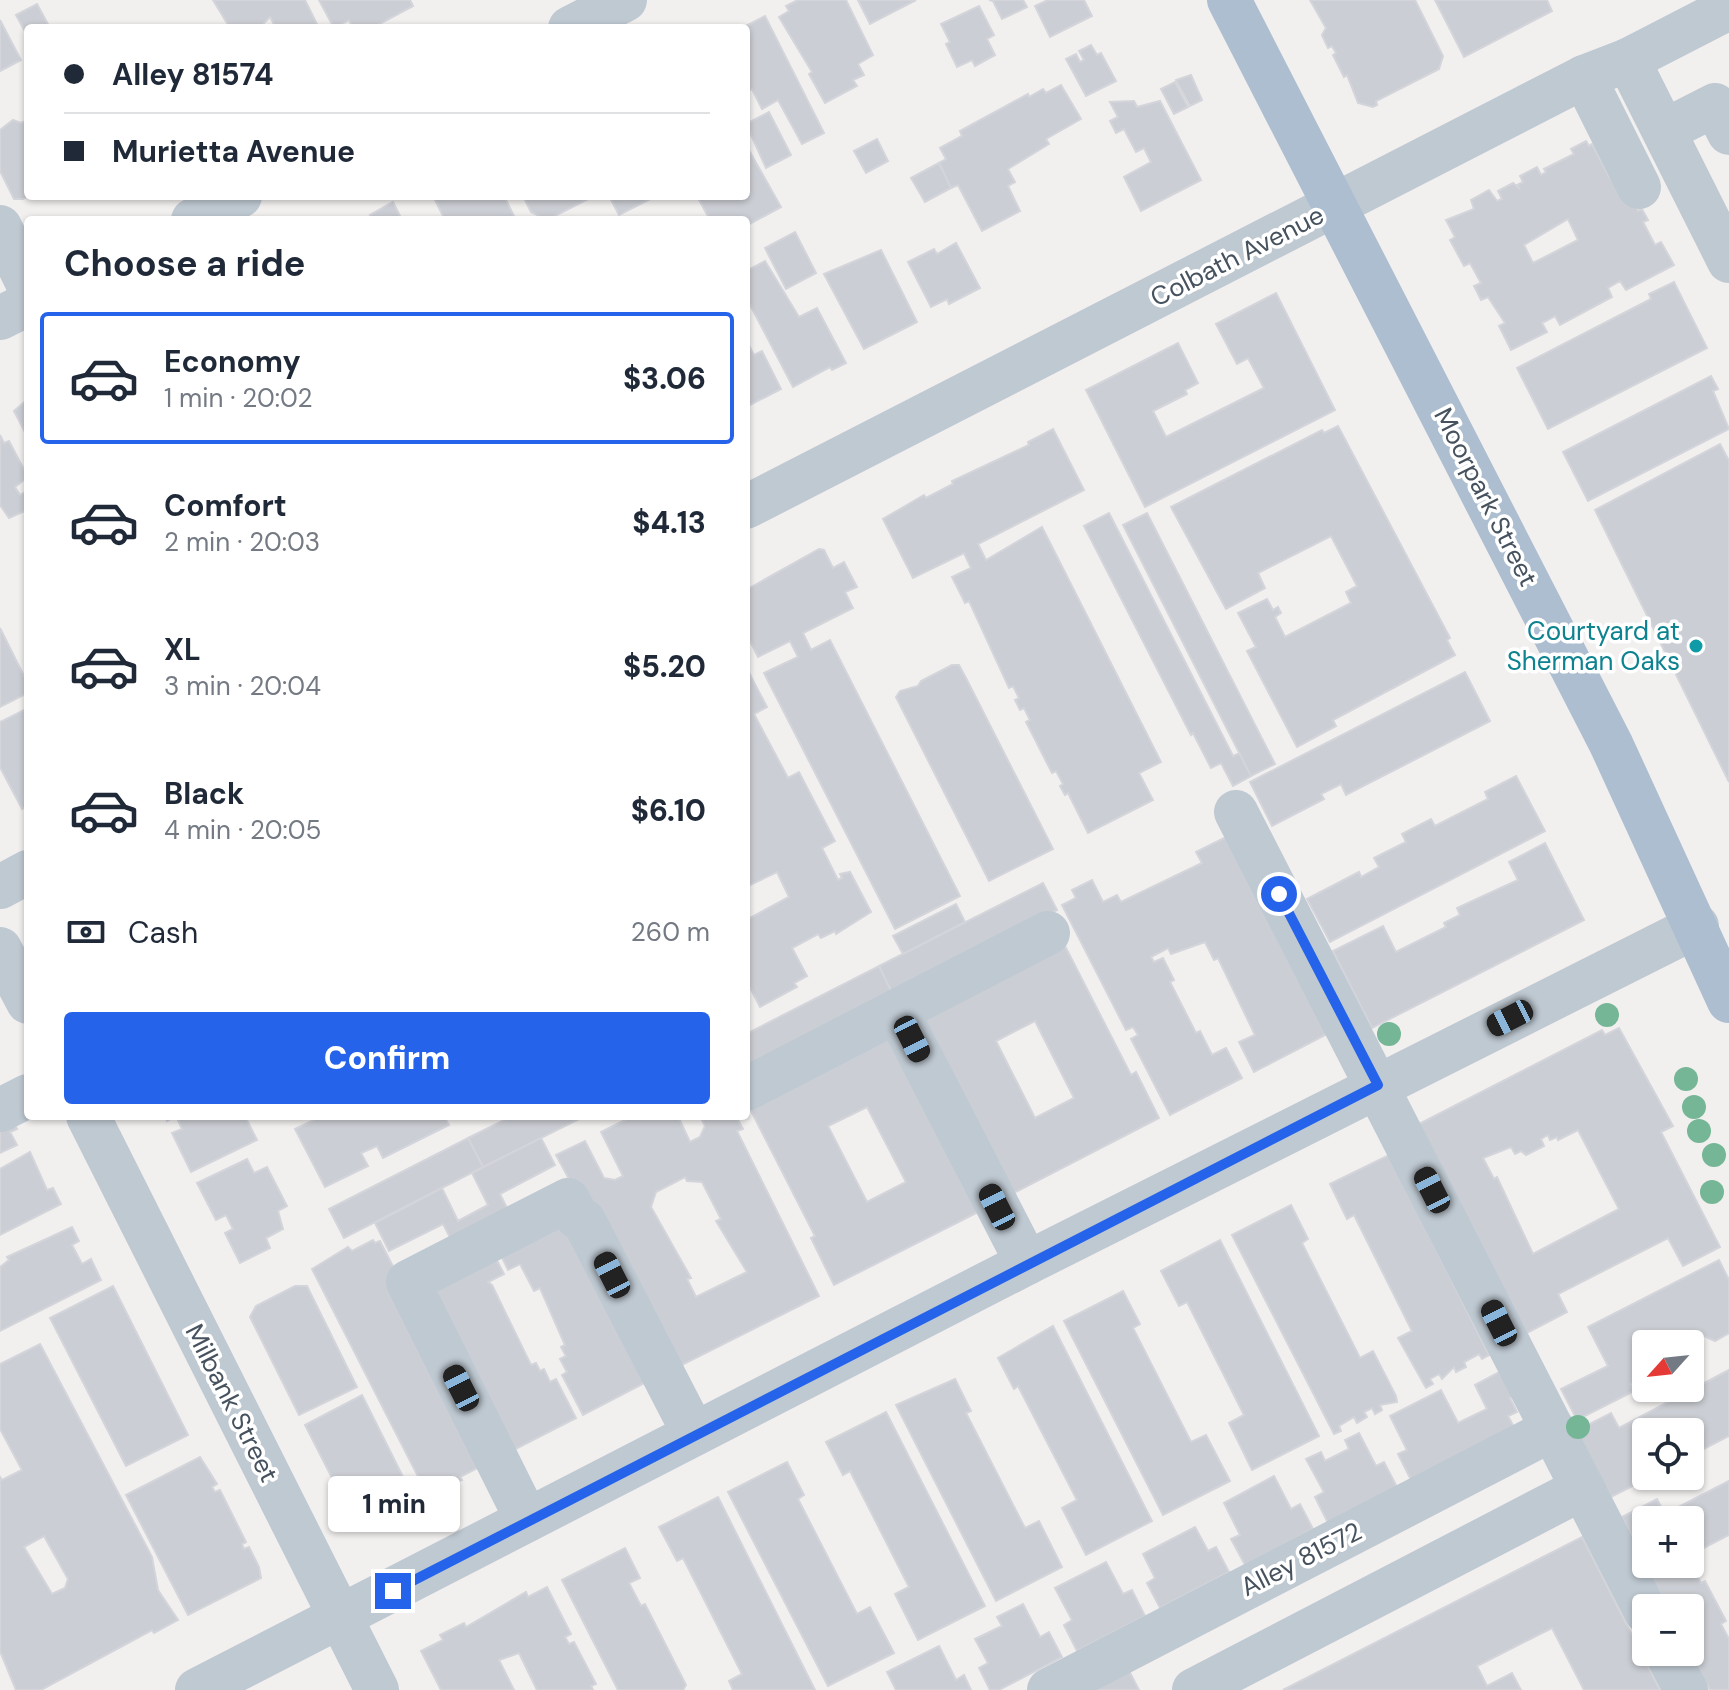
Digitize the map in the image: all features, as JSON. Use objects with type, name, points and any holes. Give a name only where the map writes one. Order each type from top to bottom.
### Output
[{"type":"main road","name":"Moorpark Street","points":[[1229,0],[1603,729],[1697,926],[1729,1001]]},
{"type":"street","points":[[578,24],[625,0]]},
{"type":"street","name":"Colbath Avenue","points":[[750,505],[1584,77],[1628,60],[1729,8]]},
{"type":"street","points":[[1628,60],[1729,261]]},
{"type":"street","points":[[1584,77],[1639,187]]},
{"type":"street","points":[[1664,131],[1715,105],[1729,133]]},
{"type":"street","points":[[201,216],[232,200]]},
{"type":"street","points":[[0,227],[24,276]]},
{"type":"street","points":[[0,318],[24,306]]},
{"type":"street","points":[[1236,812],[1637,1594]]},
{"type":"street","points":[[0,887],[24,874]]},
{"type":"street","points":[[197,1690],[1027,1263],[1697,926]]},
{"type":"street","points":[[750,1087],[1048,933]]},
{"type":"street","points":[[0,949],[24,994]]},
{"type":"street","points":[[897,1011],[1027,1263]]},
{"type":"street","points":[[0,1110],[24,1098]]},
{"type":"street","name":"Milbank Street","points":[[90,1120],[377,1690]]},
{"type":"street","points":[[527,1520],[408,1282],[568,1200],[577,1217],[584,1221],[694,1434]]},
{"type":"street","name":"Alley 81572","points":[[1049,1690],[1553,1429]]},
{"type":"street","points":[[1194,1690],[1583,1488]]},
{"type":"street","points":[[1673,1666],[1686,1690]]},
{"type":"building","points":[[213,0],[305,0],[317,24],[274,24],[270,17],[263,24],[228,24]]},
{"type":"building","points":[[319,0],[410,0],[413,6],[379,24],[351,24],[349,20],[332,24]]},
{"type":"building","points":[[798,0],[846,0],[873,55],[858,64],[864,75],[853,80],[857,86],[825,103],[809,74],[812,72],[779,17],[789,11],[786,6]]},
{"type":"building","points":[[858,0],[916,0],[870,24]]},
{"type":"building","points":[[989,0],[1023,0],[1027,7],[1002,19],[993,1]]},
{"type":"building","points":[[1048,0],[1084,0],[1092,16],[1050,37],[1035,6]]},
{"type":"building","points":[[1310,0],[1415,0],[1443,56],[1439,69],[1376,101],[1377,105],[1373,107],[1358,103],[1347,75],[1344,77],[1333,55],[1336,53],[1332,46],[1328,48],[1322,35],[1326,28]]},
{"type":"building","points":[[1435,0],[1547,0],[1552,11],[1464,57]]},
{"type":"building","points":[[37,4],[48,24],[24,24],[24,30],[16,15]]},
{"type":"building","points":[[979,6],[994,35],[987,39],[995,55],[975,66],[972,60],[957,67],[941,24]]},
{"type":"building","points":[[765,16],[824,133],[802,144],[778,100],[762,109],[750,90],[750,24]]},
{"type":"building","points":[[0,20],[21,60],[0,71]]},
{"type":"building","points":[[1091,45],[1097,55],[1101,53],[1116,81],[1086,96],[1066,59],[1076,54],[1080,62],[1084,60],[1079,51]]},
{"type":"building","points":[[1191,75],[1202,100],[1190,106],[1176,80]]},
{"type":"building","points":[[1175,82],[1188,107],[1174,114],[1161,89]]},
{"type":"building","points":[[1061,85],[1081,119],[1046,139],[1049,144],[1008,169],[1015,182],[1008,186],[1020,211],[982,231],[958,185],[951,188],[939,163],[946,159],[940,148],[962,136],[960,131],[1028,94],[1029,97],[1043,89],[1046,93]]},
{"type":"building","points":[[1134,101],[1137,107],[1160,101],[1201,180],[1141,211],[1124,177],[1151,162],[1144,148],[1136,152],[1124,129],[1116,133],[1110,121],[1118,117],[1110,102]]},
{"type":"building","points":[[769,112],[791,155],[766,168],[750,133],[750,122]]},
{"type":"building","points":[[13,120],[24,122],[23,199],[14,199],[0,171],[0,130]]},
{"type":"building","points":[[877,139],[888,161],[866,173],[854,151]]},
{"type":"building","points":[[1586,141],[1589,146],[1592,144],[1610,178],[1618,173],[1638,211],[1642,209],[1648,220],[1643,222],[1655,245],[1661,242],[1674,265],[1626,290],[1620,281],[1608,288],[1612,297],[1560,325],[1555,316],[1542,323],[1547,332],[1511,350],[1499,326],[1505,323],[1488,297],[1481,300],[1474,286],[1481,283],[1470,263],[1464,266],[1450,240],[1455,237],[1446,220],[1474,209],[1471,200],[1489,190],[1497,201],[1502,199],[1498,191],[1513,183],[1520,189],[1517,185],[1523,182],[1520,176],[1537,167],[1541,175],[1546,172],[1544,169],[1574,154],[1571,149]],"holes":[[[1568,219],[1578,240],[1533,263],[1524,245]]]},
{"type":"building","points":[[750,152],[781,207],[750,224],[750,216],[708,216],[699,200],[750,200]]},
{"type":"building","points":[[939,163],[951,188],[925,202],[911,178]]},
{"type":"building","points":[[435,200],[506,200],[514,216],[443,216]]},
{"type":"building","points":[[525,200],[586,200],[555,216],[539,216],[531,212]]},
{"type":"building","points":[[611,200],[648,200],[619,215]]},
{"type":"building","points":[[393,202],[400,216],[370,216]]},
{"type":"building","points":[[795,232],[816,273],[786,289],[765,248]]},
{"type":"building","points":[[956,243],[980,288],[949,304],[947,299],[931,307],[908,262],[934,249],[937,254]]},
{"type":"building","points":[[881,250],[917,322],[864,349],[824,274]]},
{"type":"building","points":[[765,261],[799,317],[817,308],[846,363],[832,370],[830,367],[793,387],[750,305],[750,269]]},
{"type":"building","points":[[1674,282],[1707,348],[1548,429],[1517,368],[1651,299],[1649,294]]},
{"type":"building","points":[[1276,293],[1335,410],[1145,507],[1086,390],[1178,343],[1198,383],[1185,390],[1187,394],[1153,411],[1166,437],[1264,388],[1248,358],[1237,364],[1216,324]]},
{"type":"building","points":[[750,348],[754,355],[762,351],[781,389],[750,405]]},
{"type":"building","points":[[1711,376],[1718,389],[1713,391],[1729,429],[1588,501],[1563,452]]},
{"type":"building","points":[[24,402],[24,430],[14,411]]},
{"type":"building","points":[[1338,426],[1450,638],[1447,640],[1455,655],[1333,720],[1336,726],[1297,747],[1247,651],[1256,647],[1238,613],[1267,599],[1273,610],[1278,607],[1281,613],[1275,617],[1285,637],[1351,603],[1346,592],[1357,586],[1331,536],[1258,573],[1265,588],[1226,609],[1171,507],[1322,430],[1324,433]]},
{"type":"building","points":[[1053,429],[1084,490],[978,544],[986,560],[1042,527],[1161,762],[1139,773],[1153,800],[1088,833],[1068,793],[1065,795],[1060,786],[1063,784],[1056,771],[1052,773],[1026,722],[1030,720],[1024,708],[1020,710],[1015,700],[1019,698],[1013,686],[1009,688],[969,601],[965,603],[952,577],[971,568],[964,553],[913,578],[883,519],[924,495],[926,498],[953,484],[952,481],[1029,445],[1028,442]]},
{"type":"building","points":[[0,435],[4,443],[9,441],[24,469],[24,480],[15,487],[20,495],[24,493],[24,511],[9,518],[0,505]]},
{"type":"building","name":"Courtyard at Sherman Oaks","points":[[1720,444],[1729,461],[1729,782],[1595,510]]},
{"type":"building","points":[[1109,513],[1233,756],[1240,753],[1251,776],[1233,786],[1221,763],[1211,768],[1193,733],[1191,735],[1084,526]]},
{"type":"building","points":[[1147,513],[1275,764],[1251,776],[1123,525]]},
{"type":"building","points":[[819,549],[824,550],[833,568],[844,562],[857,587],[845,592],[853,608],[803,633],[811,650],[830,640],[960,896],[895,929],[764,673],[798,657],[790,641],[758,657],[750,641],[750,588]]},
{"type":"building","points":[[0,628],[24,676],[24,695],[0,707]]},
{"type":"building","points":[[952,665],[959,665],[1053,849],[989,881],[896,697],[900,691],[918,686],[921,681]]},
{"type":"building","points":[[1465,672],[1490,721],[1346,795],[1341,784],[1321,794],[1324,799],[1272,826],[1250,782]]},
{"type":"building","points":[[750,675],[767,707],[754,714],[788,778],[799,772],[835,841],[822,848],[838,880],[842,878],[840,874],[850,872],[871,912],[836,934],[835,931],[821,938],[818,934],[792,948],[807,976],[794,983],[797,987],[760,1007],[750,988],[750,918],[789,897],[777,872],[750,885]]},
{"type":"building","points":[[24,710],[22,809],[0,767],[0,722]]},
{"type":"building","points":[[1516,776],[1545,831],[1330,942],[1307,899],[1359,872],[1361,877],[1379,867],[1374,858],[1406,842],[1402,834],[1431,819],[1435,826],[1488,799],[1485,792]]},
{"type":"building","points":[[1226,837],[1327,1034],[1254,1072],[1239,1042],[1255,1035],[1218,958],[1214,960],[1205,942],[1171,954],[1168,948],[1151,957],[1154,962],[1163,958],[1174,980],[1170,982],[1196,1033],[1200,1031],[1212,1055],[1226,1048],[1242,1078],[1170,1115],[1131,1039],[1138,1035],[1133,1027],[1126,1030],[1062,905],[1076,898],[1072,890],[1092,880],[1103,902],[1117,895],[1121,902],[1202,863],[1196,852]]},
{"type":"building","points":[[1545,843],[1584,920],[1372,1028],[1333,951],[1383,926],[1396,952],[1446,927],[1444,923],[1460,915],[1457,908],[1518,880],[1509,862]]},
{"type":"building","points":[[1043,883],[1057,910],[892,993],[879,966]]},
{"type":"building","points":[[956,904],[965,922],[903,954],[893,936]]},
{"type":"building","points":[[1064,944],[1131,1075],[1136,1072],[1159,1118],[1002,1199],[916,1020]],"holes":[[[1035,1021],[1074,1098],[1035,1118],[996,1041]]]},
{"type":"building","points":[[879,966],[892,993],[750,1066],[750,1032]]},
{"type":"building","points":[[1619,1028],[1673,1126],[1661,1132],[1720,1247],[1683,1266],[1668,1238],[1558,1294],[1567,1312],[1527,1333],[1419,1124],[1602,1030],[1605,1035]],"holes":[[[1578,1130],[1619,1209],[1533,1254],[1497,1177],[1494,1179],[1483,1158],[1511,1147],[1515,1154],[1521,1151],[1526,1155],[1544,1146],[1541,1139],[1548,1135],[1550,1140],[1557,1137],[1558,1140]]]},
{"type":"building","points":[[896,1030],[992,1205],[834,1285],[811,1238],[815,1236],[750,1104]],"holes":[[[867,1107],[906,1182],[867,1202],[828,1126]]]},
{"type":"building","points":[[178,1120],[247,1120],[257,1140],[191,1172],[172,1133],[182,1129]]},
{"type":"building","points":[[314,1120],[446,1120],[449,1125],[383,1158],[377,1146],[361,1153],[368,1166],[325,1187],[295,1129]]},
{"type":"building","points":[[504,1120],[577,1120],[483,1167],[468,1138]]},
{"type":"building","points":[[625,1120],[680,1120],[690,1142],[700,1137],[705,1126],[702,1120],[738,1120],[743,1129],[737,1131],[819,1296],[672,1370],[556,1155],[585,1141],[604,1178],[615,1180],[623,1176],[601,1132]],"holes":[[[685,1177],[687,1181],[702,1182],[721,1219],[716,1221],[747,1272],[696,1297],[687,1279],[691,1278],[651,1207],[656,1192]]]},
{"type":"building","points":[[13,1121],[17,1129],[10,1132],[17,1145],[0,1153],[0,1124]]},
{"type":"building","points":[[468,1138],[483,1167],[344,1238],[329,1209]]},
{"type":"building","points":[[541,1138],[555,1165],[500,1194],[514,1222],[457,1251],[443,1224],[389,1251],[375,1223],[442,1188],[458,1221],[488,1205],[472,1173]]},
{"type":"building","points":[[30,1152],[47,1190],[53,1188],[61,1204],[0,1235],[0,1169]]},
{"type":"building","points":[[1389,1155],[1489,1355],[1482,1359],[1479,1354],[1464,1362],[1466,1367],[1456,1372],[1454,1367],[1442,1379],[1439,1374],[1430,1379],[1433,1384],[1426,1388],[1398,1338],[1412,1331],[1354,1215],[1347,1219],[1330,1184]]},
{"type":"building","points":[[247,1159],[254,1173],[267,1167],[287,1206],[278,1211],[283,1229],[266,1238],[270,1248],[240,1263],[225,1233],[233,1229],[226,1215],[216,1220],[197,1183]]},
{"type":"building","points":[[1291,1205],[1308,1239],[1302,1243],[1360,1358],[1373,1351],[1396,1396],[1397,1402],[1380,1405],[1382,1410],[1375,1414],[1372,1408],[1364,1412],[1367,1417],[1357,1423],[1354,1417],[1339,1426],[1341,1431],[1334,1434],[1232,1235]]},
{"type":"building","points":[[564,1209],[652,1379],[583,1415],[562,1375],[567,1372],[560,1359],[566,1356],[561,1347],[565,1345],[540,1288],[534,1291],[520,1264],[508,1270],[496,1245]]},
{"type":"building","points":[[72,1227],[79,1241],[72,1245],[82,1264],[91,1259],[101,1280],[0,1331],[0,1267],[9,1260],[7,1257]]},
{"type":"building","points":[[373,1240],[375,1243],[380,1241],[427,1333],[485,1464],[460,1477],[462,1480],[427,1494],[312,1269],[348,1247],[352,1251]]},
{"type":"building","points":[[1220,1240],[1319,1436],[1252,1470],[1229,1423],[1244,1415],[1187,1302],[1179,1306],[1161,1271]]},
{"type":"building","points":[[491,1249],[504,1274],[488,1282],[531,1365],[536,1363],[540,1371],[544,1369],[550,1382],[556,1379],[576,1418],[504,1455],[426,1282]]},
{"type":"building","points":[[1719,1260],[1729,1280],[1729,1333],[1715,1341],[1704,1336],[1704,1330],[1632,1330],[1632,1392],[1577,1420],[1561,1389],[1608,1366],[1588,1327]]},
{"type":"building","points":[[113,1286],[188,1435],[126,1466],[50,1318]]},
{"type":"building","points":[[295,1286],[307,1286],[357,1387],[299,1415],[250,1317],[256,1306]]},
{"type":"building","points":[[1123,1291],[1140,1324],[1133,1328],[1191,1442],[1206,1435],[1230,1481],[1163,1515],[1064,1321]]},
{"type":"building","points":[[1053,1326],[1152,1521],[1086,1555],[1062,1508],[1077,1500],[1018,1386],[1014,1389],[998,1358]]},
{"type":"building","points":[[40,1344],[152,1557],[158,1590],[178,1620],[154,1633],[152,1630],[41,1690],[16,1690],[0,1651],[0,1477],[2,1480],[22,1470],[0,1429],[0,1364]],"holes":[[[44,1536],[68,1579],[65,1588],[52,1594],[24,1547]]]},
{"type":"building","points":[[1729,1370],[1729,1436],[1704,1449],[1704,1418],[1638,1418],[1668,1402],[1704,1402],[1704,1383]]},
{"type":"building","points":[[1501,1371],[1514,1396],[1510,1398],[1517,1412],[1508,1416],[1514,1427],[1411,1480],[1398,1454],[1407,1450],[1390,1416],[1441,1390],[1458,1423],[1487,1409],[1475,1385]]},
{"type":"building","points":[[955,1379],[971,1411],[966,1413],[1025,1528],[1039,1521],[1062,1567],[996,1601],[896,1405]]},
{"type":"building","points":[[362,1395],[412,1495],[406,1503],[367,1523],[355,1523],[305,1425]]},
{"type":"building","points":[[886,1412],[985,1606],[918,1640],[895,1594],[909,1587],[850,1471],[843,1475],[826,1442]]},
{"type":"building","points":[[1611,1413],[1619,1428],[1632,1421],[1632,1486],[1611,1497],[1576,1431]]},
{"type":"building","points":[[1359,1433],[1376,1466],[1384,1462],[1397,1487],[1328,1523],[1315,1497],[1324,1492],[1306,1459],[1321,1452],[1325,1461],[1349,1449],[1345,1440]]},
{"type":"building","points":[[200,1457],[217,1484],[212,1487],[215,1492],[220,1490],[246,1542],[242,1544],[244,1549],[249,1547],[261,1578],[188,1615],[126,1495]]},
{"type":"building","points":[[787,1462],[804,1495],[798,1499],[857,1614],[870,1607],[894,1653],[828,1686],[728,1492]]},
{"type":"building","points":[[1274,1476],[1291,1509],[1300,1504],[1313,1529],[1245,1565],[1231,1539],[1240,1535],[1224,1503]]},
{"type":"building","points":[[1729,1481],[1729,1535],[1704,1548],[1704,1506],[1681,1506]]},
{"type":"building","points":[[718,1497],[815,1690],[733,1690],[729,1681],[742,1674],[683,1558],[677,1561],[659,1527]]},
{"type":"building","points":[[1657,1499],[1661,1506],[1643,1506]]},
{"type":"building","points":[[1632,1512],[1632,1537],[1622,1517]]},
{"type":"building","points":[[1195,1527],[1208,1551],[1216,1547],[1229,1572],[1160,1608],[1147,1583],[1155,1578],[1143,1554]]},
{"type":"building","points":[[1582,1537],[1632,1635],[1632,1666],[1648,1666],[1660,1690],[1584,1690],[1552,1628],[1477,1666],[1487,1686],[1512,1673],[1521,1690],[1283,1690]]},
{"type":"building","points":[[625,1548],[640,1578],[629,1583],[641,1606],[645,1604],[686,1685],[683,1690],[618,1690],[562,1580]]},
{"type":"building","points":[[1106,1562],[1123,1594],[1132,1590],[1145,1616],[1077,1651],[1064,1625],[1072,1620],[1055,1588]]},
{"type":"building","points":[[1653,1578],[1698,1578],[1701,1583],[1705,1581],[1726,1621],[1721,1624],[1729,1639],[1729,1690],[1710,1690],[1698,1666],[1704,1666],[1704,1594],[1661,1594]]},
{"type":"building","points":[[547,1587],[571,1634],[565,1637],[569,1644],[574,1642],[596,1684],[591,1686],[593,1690],[537,1690],[519,1653],[499,1660],[514,1690],[441,1690],[421,1651],[443,1640],[440,1635],[464,1623],[466,1627],[526,1592],[528,1597]]},
{"type":"building","points":[[1023,1604],[1040,1637],[1049,1632],[1062,1657],[999,1690],[990,1690],[979,1668],[988,1663],[975,1639],[1002,1626],[997,1617]]},
{"type":"building","points":[[939,1646],[956,1680],[964,1675],[971,1690],[896,1690],[887,1672]]},
{"type":"building","points":[[1127,1667],[1139,1690],[1082,1690]]},
{"type":"place","name":"Courtyard at Sherman Oaks","points":[[1696,646]]},
{"type":"route","points":[[393,1591],[666,1448],[1378,1085],[1279,894]]}]
